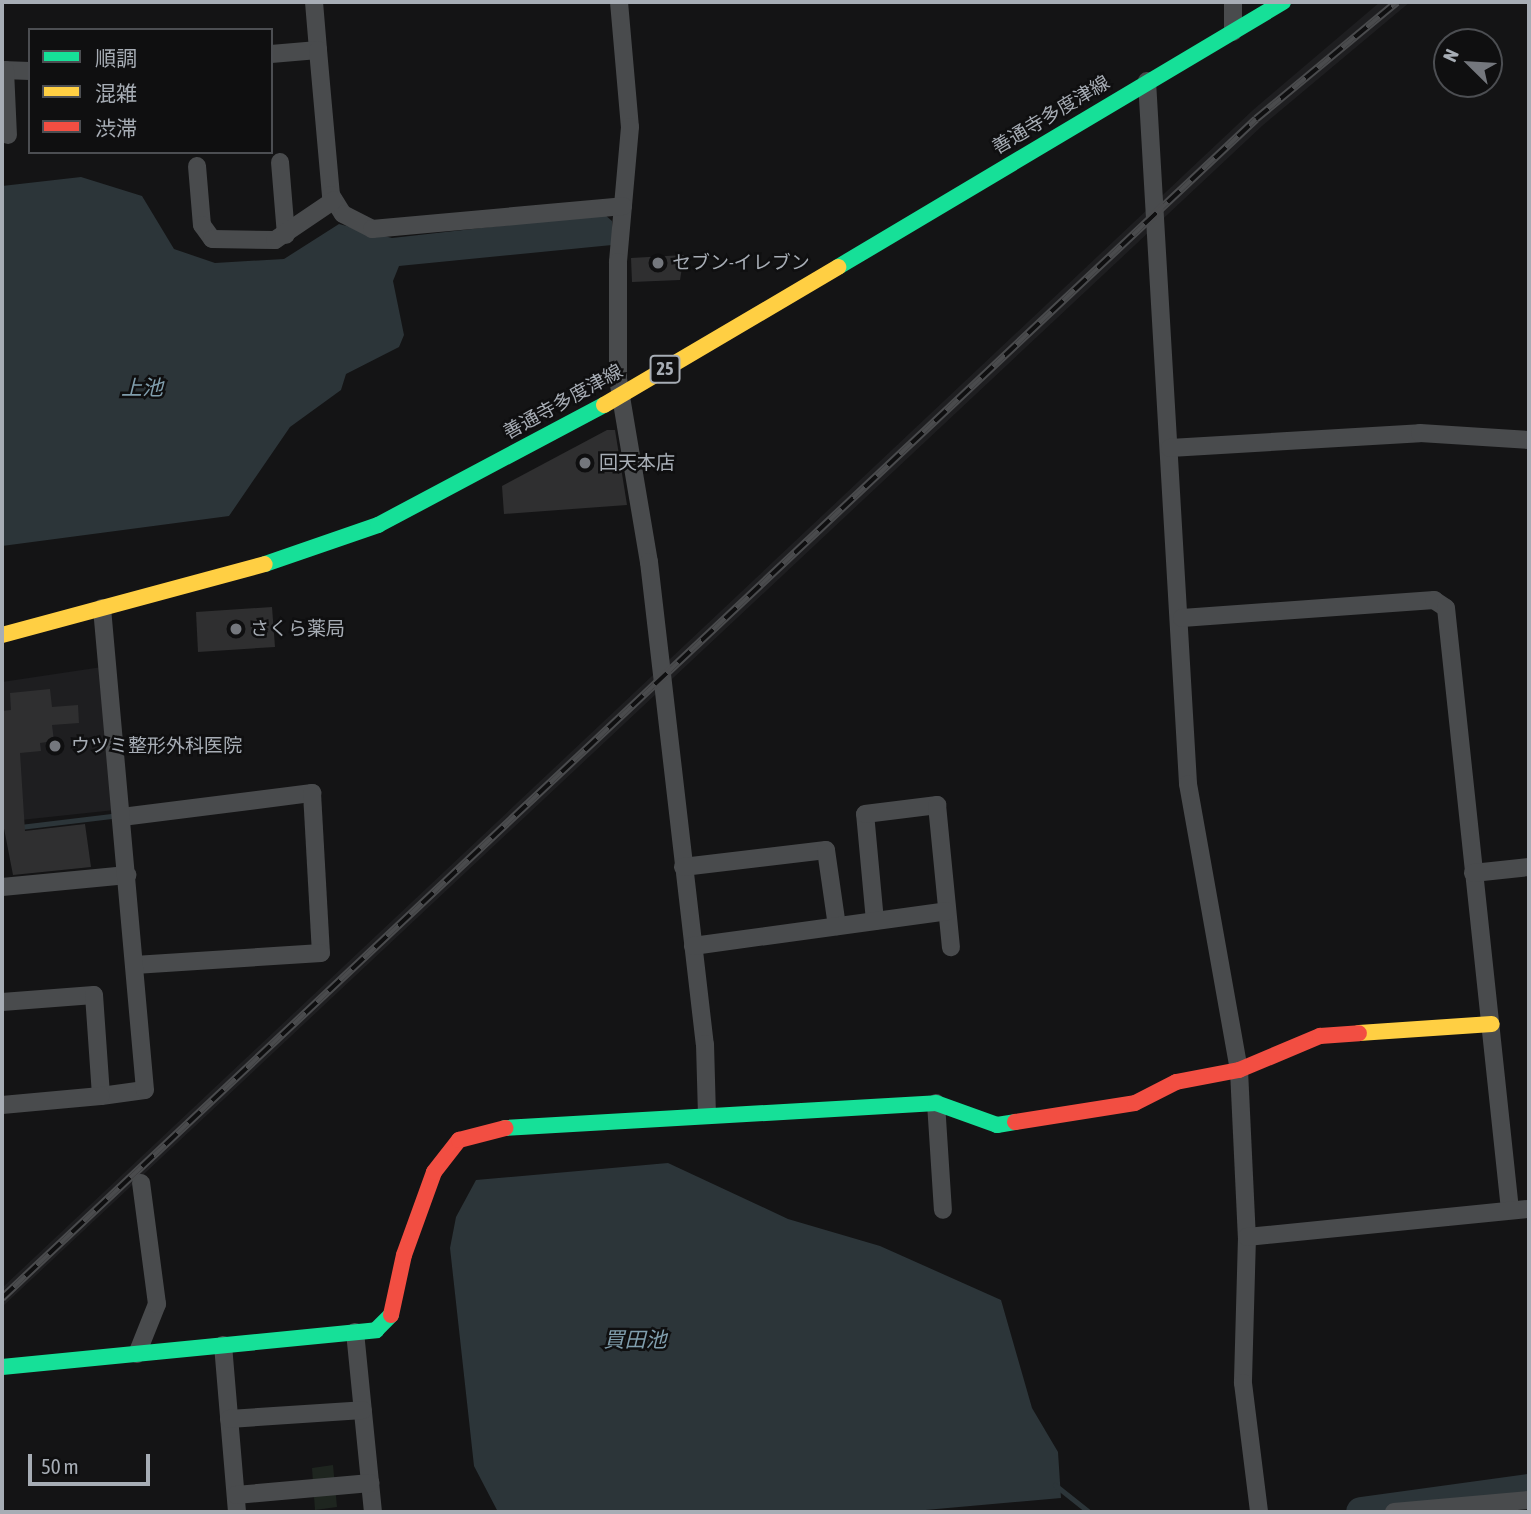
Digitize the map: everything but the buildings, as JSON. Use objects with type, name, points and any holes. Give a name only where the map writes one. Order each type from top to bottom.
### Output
[{"type":"street","points":[[314,2],[334,200],[349,218],[387,231],[623,206]]},
{"type":"street","points":[[619,2],[630,127],[623,206],[622,395],[649,562],[692,946],[707,1115]]},
{"type":"street","points":[[1233,2],[1233,32]]},
{"type":"street","name":"善通寺多度津線","points":[[2,635],[297,555],[378,524],[622,395],[1283,2]]},
{"type":"street","points":[[273,54],[317,50]]},
{"type":"street","points":[[8,135],[3,70],[28,71]]},
{"type":"street","points":[[1147,81],[1182,618],[1188,784],[1239,1070],[1247,1237],[1243,1383],[1259,1512]]},
{"type":"street","points":[[280,162],[286,235]]},
{"type":"street","points":[[197,166],[204,234],[244,243],[286,235],[334,200]]},
{"type":"street","points":[[1170,448],[1420,433],[1529,440]]},
{"type":"street","points":[[1182,618],[1434,600],[1446,608],[1510,1210]]},
{"type":"street","points":[[2,1105],[145,1090],[102,608]]},
{"type":"street","points":[[122,817],[312,793],[321,953],[134,965]]},
{"type":"street","points":[[876,921],[865,814],[937,806],[951,947]]},
{"type":"street","points":[[683,867],[826,850],[837,926]]},
{"type":"street","points":[[1473,873],[1529,867]]},
{"type":"street","points":[[2,887],[127,875]]},
{"type":"street","points":[[692,946],[947,911]]},
{"type":"street","points":[[9,996],[94,995],[102,1096]]},
{"type":"street","points":[[2,1367],[376,1330],[395,1311],[421,1200],[459,1140],[487,1129],[936,1103],[997,1125],[1136,1102],[1176,1082],[1239,1070],[1320,1037],[1492,1024]]},
{"type":"street","points":[[936,1103],[949,1171],[943,1210]]},
{"type":"street","points":[[137,1354],[157,1304],[141,1183]]},
{"type":"street","points":[[1247,1237],[1529,1209]]},
{"type":"street","points":[[355,1332],[373,1512]]},
{"type":"street","points":[[223,1345],[236,1503],[370,1483]]},
{"type":"street","points":[[229,1419],[363,1410]]},
{"type":"street","points":[[1394,1512],[1529,1500]]},
{"type":"shaded area","points":[[1380,2],[1410,2],[1262,126],[2,1307],[2,1288],[1253,110]]},
{"type":"shaded area","name":"ウツミ整形外科医院","points":[[102,667],[115,810],[2,822],[2,682]]},
{"type":"shaded area","points":[[333,1465],[337,1507],[315,1510],[312,1468]]},
{"type":"water","name":"上池","points":[[81,177],[142,196],[174,249],[215,263],[284,259],[339,224],[392,238],[604,214],[612,221],[612,245],[399,266],[393,281],[404,335],[399,347],[346,374],[341,390],[290,427],[229,516],[2,546],[2,186]]},
{"type":"water","name":"買田池","points":[[668,1163],[788,1219],[880,1246],[1001,1300],[1032,1408],[1058,1452],[1061,1498],[903,1512],[498,1512],[474,1466],[450,1248],[456,1217],[476,1180]]},
{"type":"waterway","points":[[20,827],[111,816]]},
{"type":"waterway","points":[[1055,1485],[1089,1512]]},
{"type":"waterway","points":[[1361,1512],[1529,1489]]},
{"type":"railway","points":[[2,1298],[1256,119],[1397,2]]},
{"type":"traffic: fast","points":[[838,267],[1283,2]]},
{"type":"traffic: fast","points":[[265,564],[378,525],[604,405]]},
{"type":"traffic: fast","points":[[505,1128],[936,1103],[997,1125],[1015,1122]]},
{"type":"traffic: fast","points":[[2,1367],[376,1330],[391,1315]]},
{"type":"traffic: slow","points":[[604,405],[838,267]]},
{"type":"traffic: slow","points":[[2,635],[265,564]]},
{"type":"traffic: slow","points":[[1359,1033],[1492,1024]]},
{"type":"traffic: jam","points":[[1015,1122],[1135,1103],[1176,1082],[1239,1070],[1320,1036],[1359,1033]]},
{"type":"traffic: jam","points":[[391,1315],[404,1255],[434,1172],[459,1140],[505,1128]]},
{"type":"place","name":"セブン-イレブン","points":[[658,263]]},
{"type":"place","name":"回天本店","points":[[585,463]]},
{"type":"place","name":"さくら薬局","points":[[236,629]]},
{"type":"place","name":"ウツミ整形外科医院","points":[[55,746]]}]
